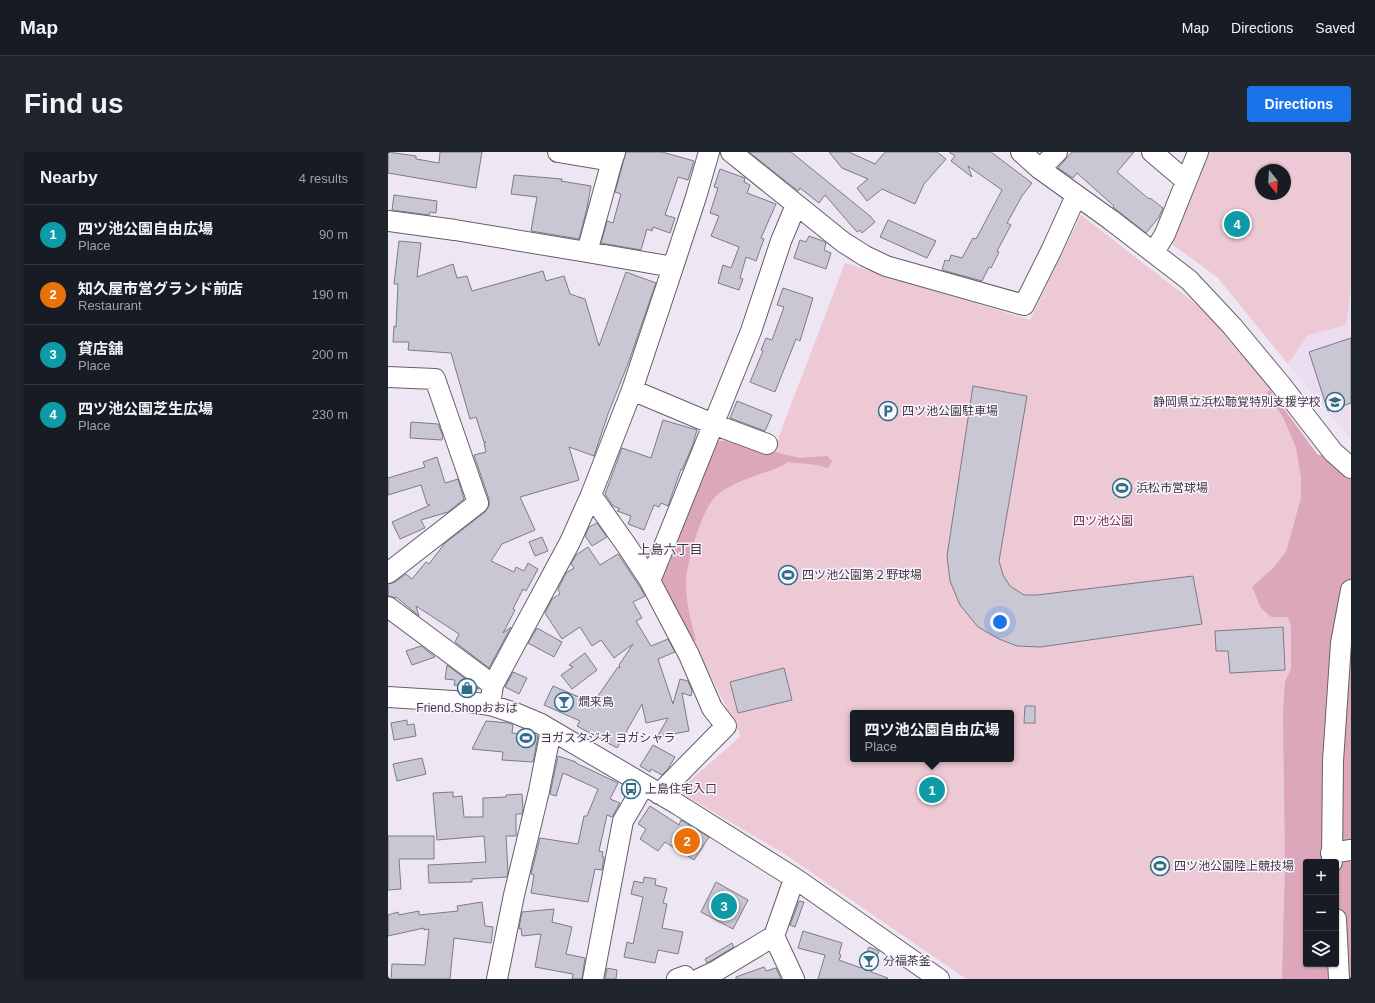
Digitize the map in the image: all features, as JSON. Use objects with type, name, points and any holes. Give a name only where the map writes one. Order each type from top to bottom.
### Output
[{"type":"street","points":[[558,152],[614,157],[587,252]]},
{"type":"street","points":[[490,705],[493,686],[570,542],[591,495],[632,390],[696,197],[709,152]]},
{"type":"street","points":[[731,152],[794,210],[865,256],[879,263],[1024,304],[1051,251],[1076,196]]},
{"type":"street","points":[[1021,152],[1040,170],[1111,220],[1189,280],[1232,326],[1281,385],[1333,452],[1351,468]]},
{"type":"street","points":[[1040,170],[1056,152]]},
{"type":"street","points":[[1152,152],[1186,181]]},
{"type":"street","points":[[1152,251],[1157,247],[1164,234],[1198,152]]},
{"type":"street","points":[[650,581],[751,331],[781,240],[794,210]]},
{"type":"street","points":[[388,221],[455,230],[673,267]]},
{"type":"street","points":[[388,377],[435,379],[478,503],[388,573]]},
{"type":"street","points":[[632,390],[713,424],[767,444]]},
{"type":"street","points":[[591,495],[650,581],[689,656],[712,708],[726,726],[651,789],[624,821],[592,979]]},
{"type":"street","points":[[1351,590],[1340,651],[1333,761],[1331,858],[1351,850]]},
{"type":"street","points":[[388,607],[493,686]]},
{"type":"street","points":[[388,697],[469,702],[490,705],[515,713],[541,724],[651,789],[796,879],[938,979]]},
{"type":"street","points":[[497,979],[514,895],[539,791],[551,730]]},
{"type":"street","points":[[699,979],[716,971],[774,936],[792,884],[796,879]]},
{"type":"street","points":[[1337,931],[1339,979]]},
{"type":"street","points":[[774,936],[794,979]]},
{"type":"street","points":[[677,979],[685,976],[686,979]]},
{"type":"shaded area","name":"静岡県立浜松聴覚特別支援学校","points":[[1351,290],[1351,440],[1288,364],[1308,335],[1346,325]]},
{"type":"shaded area","points":[[1270,390],[1318,455],[1351,458],[1351,979],[1282,979],[1285,866],[1283,711],[1285,682],[1291,669],[1291,627],[1288,617],[1271,617],[1261,608],[1252,587],[1274,567],[1286,552],[1301,498],[1301,477],[1296,448],[1284,419],[1267,392]]},
{"type":"shaded area","points":[[733,439],[770,451],[800,458],[827,456],[832,461],[828,468],[818,465],[788,462],[775,469],[748,478],[733,485],[717,495],[711,501],[696,537],[687,575],[686,590],[688,605],[696,640],[691,643],[658,587],[711,443]]},
{"type":"green space","points":[[1203,152],[1351,152],[1351,290],[1346,325],[1308,335],[1288,364],[1217,277],[1165,239]]},
{"type":"green space","name":"四ツ池公園","points":[[1081,215],[1214,318],[1304,436],[1306,859],[1303,859],[1303,967],[1310,967],[1327,979],[966,979],[786,855],[678,791],[741,736],[667,590],[721,424],[776,444],[845,263],[1030,320]]},
{"type":"building","points":[[388,152],[416,156],[416,159],[439,163],[440,152],[482,152],[476,188],[388,173]]},
{"type":"building","points":[[626,152],[662,152],[694,161],[688,180],[678,177],[665,215],[675,218],[670,233],[653,227],[652,231],[647,229],[641,250],[601,243],[607,221],[613,223],[621,194],[615,192]]},
{"type":"building","points":[[749,152],[791,152],[870,216],[875,222],[862,233],[860,230],[857,232],[825,195],[819,203],[800,188],[798,191]]},
{"type":"building","points":[[829,152],[849,152],[875,164],[885,152],[937,152],[946,159],[924,184],[915,204],[882,189],[867,201],[857,188],[868,179],[842,168]]},
{"type":"building","points":[[949,152],[991,152],[1032,183],[1022,196],[1007,223],[1011,225],[997,251],[999,252],[991,268],[989,267],[982,281],[942,270],[945,260],[949,261],[951,255],[962,258],[973,238],[976,239],[1002,190],[968,166],[972,177],[951,161],[955,156]]},
{"type":"building","points":[[1072,152],[1134,152],[1117,172],[1149,199],[1150,198],[1163,208],[1159,217],[1146,233],[1113,207],[1114,206],[1077,173],[1073,178],[1058,168]]},
{"type":"building","points":[[720,169],[745,178],[744,182],[750,185],[747,193],[776,204],[761,238],[764,239],[756,261],[746,257],[740,278],[743,279],[739,290],[718,283],[723,265],[731,268],[739,247],[711,236],[719,216],[710,213],[718,188],[714,187]]},
{"type":"building","points":[[514,175],[562,179],[561,181],[591,186],[579,239],[531,231],[537,197],[511,194]]},
{"type":"building","points":[[394,195],[437,201],[436,213],[430,212],[429,215],[392,210]]},
{"type":"building","points":[[888,220],[936,241],[927,258],[880,237]]},
{"type":"building","points":[[809,236],[826,243],[824,250],[831,253],[826,269],[794,258],[800,240],[806,242]]},
{"type":"building","points":[[399,241],[421,243],[417,277],[453,264],[457,278],[467,276],[472,291],[543,271],[546,281],[564,276],[570,294],[585,299],[599,346],[626,272],[656,283],[594,456],[569,447],[579,480],[520,497],[535,530],[502,544],[491,561],[514,572],[516,567],[524,571],[528,563],[538,569],[526,591],[523,589],[513,609],[515,610],[503,633],[511,627],[489,668],[455,642],[459,634],[416,606],[419,616],[396,597],[388,596],[388,584],[395,582],[406,574],[412,579],[426,562],[429,564],[445,543],[485,512],[489,506],[489,499],[474,455],[486,452],[484,443],[486,442],[484,442],[476,417],[470,419],[451,353],[408,350],[409,342],[393,342],[394,326],[396,327],[398,284],[394,284]]},
{"type":"building","points":[[783,288],[813,298],[800,341],[796,339],[775,392],[750,382],[763,351],[761,350],[766,338],[772,340],[784,307],[777,305]]},
{"type":"building","points":[[1351,338],[1351,403],[1328,411],[1309,352]]},
{"type":"building","points":[[973,386],[1027,396],[999,561],[1003,575],[1010,586],[1024,595],[1037,595],[1193,576],[1202,624],[1040,647],[1017,646],[999,639],[978,627],[960,605],[950,581],[947,556]]},
{"type":"building","points":[[737,401],[772,415],[765,431],[730,418]]},
{"type":"building","points":[[663,420],[697,430],[692,447],[682,470],[681,469],[668,506],[661,503],[659,507],[654,505],[644,530],[628,524],[631,516],[617,511],[620,509],[613,506],[605,494],[622,448],[651,458]]},
{"type":"building","points":[[411,422],[438,424],[443,436],[442,440],[410,438]]},
{"type":"building","points":[[437,457],[445,483],[458,479],[464,499],[448,512],[421,520],[425,528],[400,539],[392,522],[430,505],[427,504],[421,485],[388,495],[388,478],[425,467],[423,462]]},
{"type":"building","points":[[597,523],[607,537],[592,546],[585,536],[589,527]]},
{"type":"building","points":[[542,537],[548,551],[535,556],[529,542]]},
{"type":"building","points":[[588,547],[600,565],[618,554],[645,596],[633,602],[642,618],[636,621],[651,646],[668,639],[675,652],[658,659],[673,704],[680,679],[688,681],[692,691],[691,696],[682,693],[689,731],[657,737],[668,718],[646,723],[642,704],[617,748],[577,726],[580,721],[544,705],[553,686],[593,703],[618,667],[620,668],[619,665],[633,644],[614,658],[601,640],[592,646],[580,627],[562,639],[545,613],[552,599],[560,594],[558,589],[566,573],[574,568],[571,564],[576,555]]},
{"type":"building","points":[[1283,627],[1285,670],[1230,673],[1228,651],[1216,651],[1215,631]]},
{"type":"building","points":[[537,628],[562,642],[554,657],[528,643]]},
{"type":"building","points":[[421,646],[435,657],[412,665],[406,651]]},
{"type":"building","points":[[585,653],[597,670],[572,689],[561,675],[573,667],[569,665]]},
{"type":"building","points":[[447,665],[479,689],[454,685],[455,680],[445,679]]},
{"type":"building","points":[[784,668],[792,700],[738,713],[730,682]]},
{"type":"building","points":[[513,672],[527,678],[519,694],[505,687]]},
{"type":"building","points":[[1025,706],[1035,706],[1035,723],[1024,723]]},
{"type":"building","points":[[407,720],[407,725],[414,724],[416,736],[394,740],[391,723]]},
{"type":"building","points":[[486,721],[509,723],[513,725],[512,733],[538,736],[533,762],[502,760],[503,752],[472,749]]},
{"type":"building","points":[[653,745],[675,757],[668,769],[662,775],[651,769],[650,772],[640,766]]},
{"type":"building","points":[[558,756],[576,762],[618,783],[610,799],[620,803],[612,817],[607,815],[599,851],[603,852],[602,857],[604,857],[602,870],[595,869],[588,902],[531,893],[534,875],[531,874],[540,838],[578,844],[584,816],[587,816],[598,789],[563,773],[556,796],[550,794]]},
{"type":"building","points":[[422,758],[426,774],[397,781],[393,764]]},
{"type":"building","points":[[453,792],[453,797],[462,796],[464,817],[483,817],[483,798],[506,797],[506,795],[522,794],[522,814],[516,814],[516,836],[506,836],[507,877],[472,879],[472,882],[429,883],[428,865],[486,862],[484,836],[437,840],[433,793]]},
{"type":"building","points":[[650,806],[679,825],[681,820],[709,837],[694,860],[665,842],[658,851],[640,839],[646,829],[638,824]]},
{"type":"building","points":[[388,836],[434,836],[434,859],[399,859],[401,889],[388,890]]},
{"type":"building","points":[[644,877],[656,879],[655,885],[667,888],[663,903],[667,904],[662,928],[683,932],[678,954],[658,950],[655,963],[624,957],[627,942],[633,944],[643,897],[631,894],[634,881],[643,883]]},
{"type":"building","points":[[716,882],[748,900],[733,929],[701,912]]},
{"type":"building","points":[[799,901],[804,902],[795,927],[790,925]]},
{"type":"building","points":[[482,902],[485,926],[493,927],[491,943],[454,938],[450,979],[391,979],[392,964],[425,965],[429,929],[424,930],[424,928],[388,936],[388,915],[398,912],[399,915],[419,911],[419,915],[458,911],[457,906]]},
{"type":"building","points":[[554,909],[552,922],[572,927],[566,954],[585,958],[582,979],[572,979],[573,974],[535,967],[541,934],[522,936],[521,928],[519,929],[522,912]]},
{"type":"building","points":[[803,931],[842,943],[839,960],[861,968],[869,947],[879,951],[871,972],[888,978],[818,979],[825,955],[798,948]]},
{"type":"building","points":[[732,943],[734,947],[707,963],[705,959]]},
{"type":"building","points":[[764,967],[766,971],[776,968],[781,979],[736,979],[736,977]]},
{"type":"building","points":[[607,968],[617,970],[616,979],[605,979]]},
{"type":"place","name":"四ツ池公園芝生広場","points":[[1237,224]]},
{"type":"place","name":"静岡県立浜松聴覚特別支援学校","points":[[1335,402]]},
{"type":"place","name":"四ツ池公園駐車場","points":[[888,411]]},
{"type":"place","name":"浜松市営球場","points":[[1122,488]]},
{"type":"place","name":"四ツ池公園第２野球場","points":[[788,575]]},
{"type":"place","name":"Friend Shopおおば","points":[[467,688]]},
{"type":"place","name":"燗来鳥","points":[[564,702]]},
{"type":"place","name":"ヨガスタジオ ヨガシャラ","points":[[526,738]]},
{"type":"place","name":"上島住宅入口","points":[[631,789]]},
{"type":"place","name":"四ツ池公園自由広場","points":[[932,790]]},
{"type":"place","name":"知久屋市営グランド前店","points":[[687,841]]},
{"type":"place","name":"四ツ池公園陸上競技場","points":[[1160,866]]},
{"type":"place","name":"貸店舗","points":[[724,906]]},
{"type":"place","name":"分福茶釜","points":[[869,961]]},
{"type":"district","name":"上島六丁目","points":[[670,549]]}]
